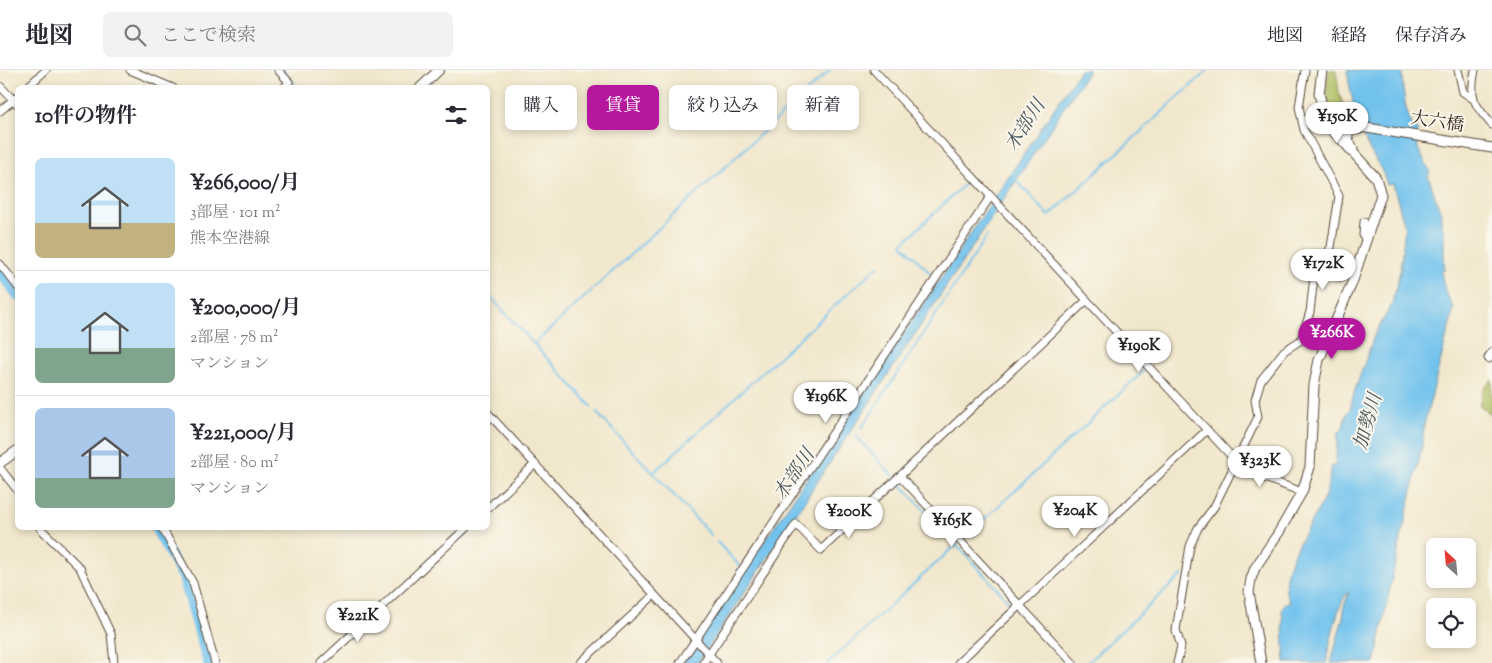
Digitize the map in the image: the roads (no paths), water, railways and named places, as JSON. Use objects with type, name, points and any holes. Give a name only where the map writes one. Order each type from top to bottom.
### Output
[{"type":"main road","points":[[423,85],[439,70]]},
{"type":"main road","points":[[1322,70],[1319,94],[1324,112],[1342,141],[1362,160]]},
{"type":"main road","name":"大六橋","points":[[1324,112],[1330,118],[1350,127],[1492,148]]},
{"type":"main road","points":[[1342,141],[1342,131],[1350,127]]},
{"type":"main road","points":[[1261,663],[1249,592],[1251,579],[1255,568],[1302,492],[1310,467],[1314,385],[1319,360],[1352,283],[1380,195],[1379,182],[1349,142],[1347,135],[1350,127]]},
{"type":"main road","points":[[0,463],[15,452]]},
{"type":"street","points":[[29,85],[46,70]]},
{"type":"street","points":[[130,70],[166,85]]},
{"type":"street","points":[[278,70],[289,82],[286,85]]},
{"type":"street","points":[[874,70],[1233,458],[1238,468],[1302,492]]},
{"type":"street","points":[[1177,663],[1181,646],[1176,630],[1190,546],[1198,528],[1214,507],[1258,417],[1255,400],[1261,380],[1284,351],[1301,340],[1310,312],[1314,277],[1331,247],[1340,196],[1304,130],[1299,107],[1305,70]]},
{"type":"street","points":[[1458,70],[1463,92],[1472,98],[1480,113],[1492,125]]},
{"type":"street","points":[[1472,98],[1475,70]]},
{"type":"street","points":[[0,86],[15,99]]},
{"type":"street","points":[[0,112],[15,101]]},
{"type":"street","points":[[680,663],[992,198]]},
{"type":"street","points":[[1364,222],[1363,235],[1366,242]]},
{"type":"street","points":[[0,264],[15,284]]},
{"type":"street","points":[[1317,271],[1342,278]]},
{"type":"street","points":[[703,663],[796,524],[821,550],[1086,301]]},
{"type":"street","points":[[490,415],[717,663]]},
{"type":"street","points":[[958,663],[1207,430]]},
{"type":"street","points":[[490,506],[535,464]]},
{"type":"street","points":[[0,468],[15,487]]},
{"type":"street","points":[[900,476],[1073,663]]},
{"type":"street","points":[[42,530],[80,568],[112,634],[114,663]]},
{"type":"street","points":[[163,530],[193,583],[215,663]]},
{"type":"street","points":[[321,663],[464,530]]},
{"type":"street","points":[[580,663],[654,595]]},
{"type":"water","points":[[1080,70],[1089,70],[698,663],[683,663]]},
{"type":"water","name":"加勢川","points":[[1347,70],[1402,70],[1407,111],[1413,126],[1417,130],[1418,149],[1430,171],[1428,176],[1441,213],[1441,223],[1444,232],[1444,270],[1441,272],[1445,291],[1454,308],[1424,425],[1422,446],[1375,663],[1331,663],[1344,613],[1343,609],[1349,592],[1345,596],[1338,613],[1326,663],[1285,663],[1282,609],[1285,603],[1290,602],[1286,590],[1289,564],[1325,496],[1332,466],[1335,466],[1338,433],[1342,430],[1347,413],[1350,410],[1374,336],[1392,304],[1400,271],[1405,227],[1393,184],[1387,185],[1382,171],[1361,131]]},
{"type":"waterway","points":[[283,70],[287,75]]},
{"type":"waterway","points":[[534,344],[830,70]]},
{"type":"waterway","points":[[1015,179],[1049,216],[1208,70]]},
{"type":"waterway","points":[[292,80],[296,85]]},
{"type":"waterway","points":[[934,277],[902,244],[969,180]]},
{"type":"waterway","points":[[861,429],[987,236]]},
{"type":"waterway","points":[[653,473],[878,266]]},
{"type":"waterway","points":[[0,273],[15,292]]},
{"type":"waterway","points":[[490,296],[591,406]]},
{"type":"waterway","points":[[963,539],[1146,369]]},
{"type":"waterway","points":[[596,412],[711,535]]},
{"type":"waterway","points":[[856,436],[1014,607]]},
{"type":"waterway","points":[[156,530],[183,577],[208,663]]},
{"type":"waterway","points":[[717,542],[740,566]]},
{"type":"waterway","points":[[828,663],[957,544]]},
{"type":"waterway","points":[[1087,663],[1182,575]]},
{"type":"waterway","points":[[1017,610],[1067,663]]},
{"type":"water label","name":"木部川","points":[[1026,126]]},
{"type":"water label","name":"木部川","points":[[795,475]]}]
